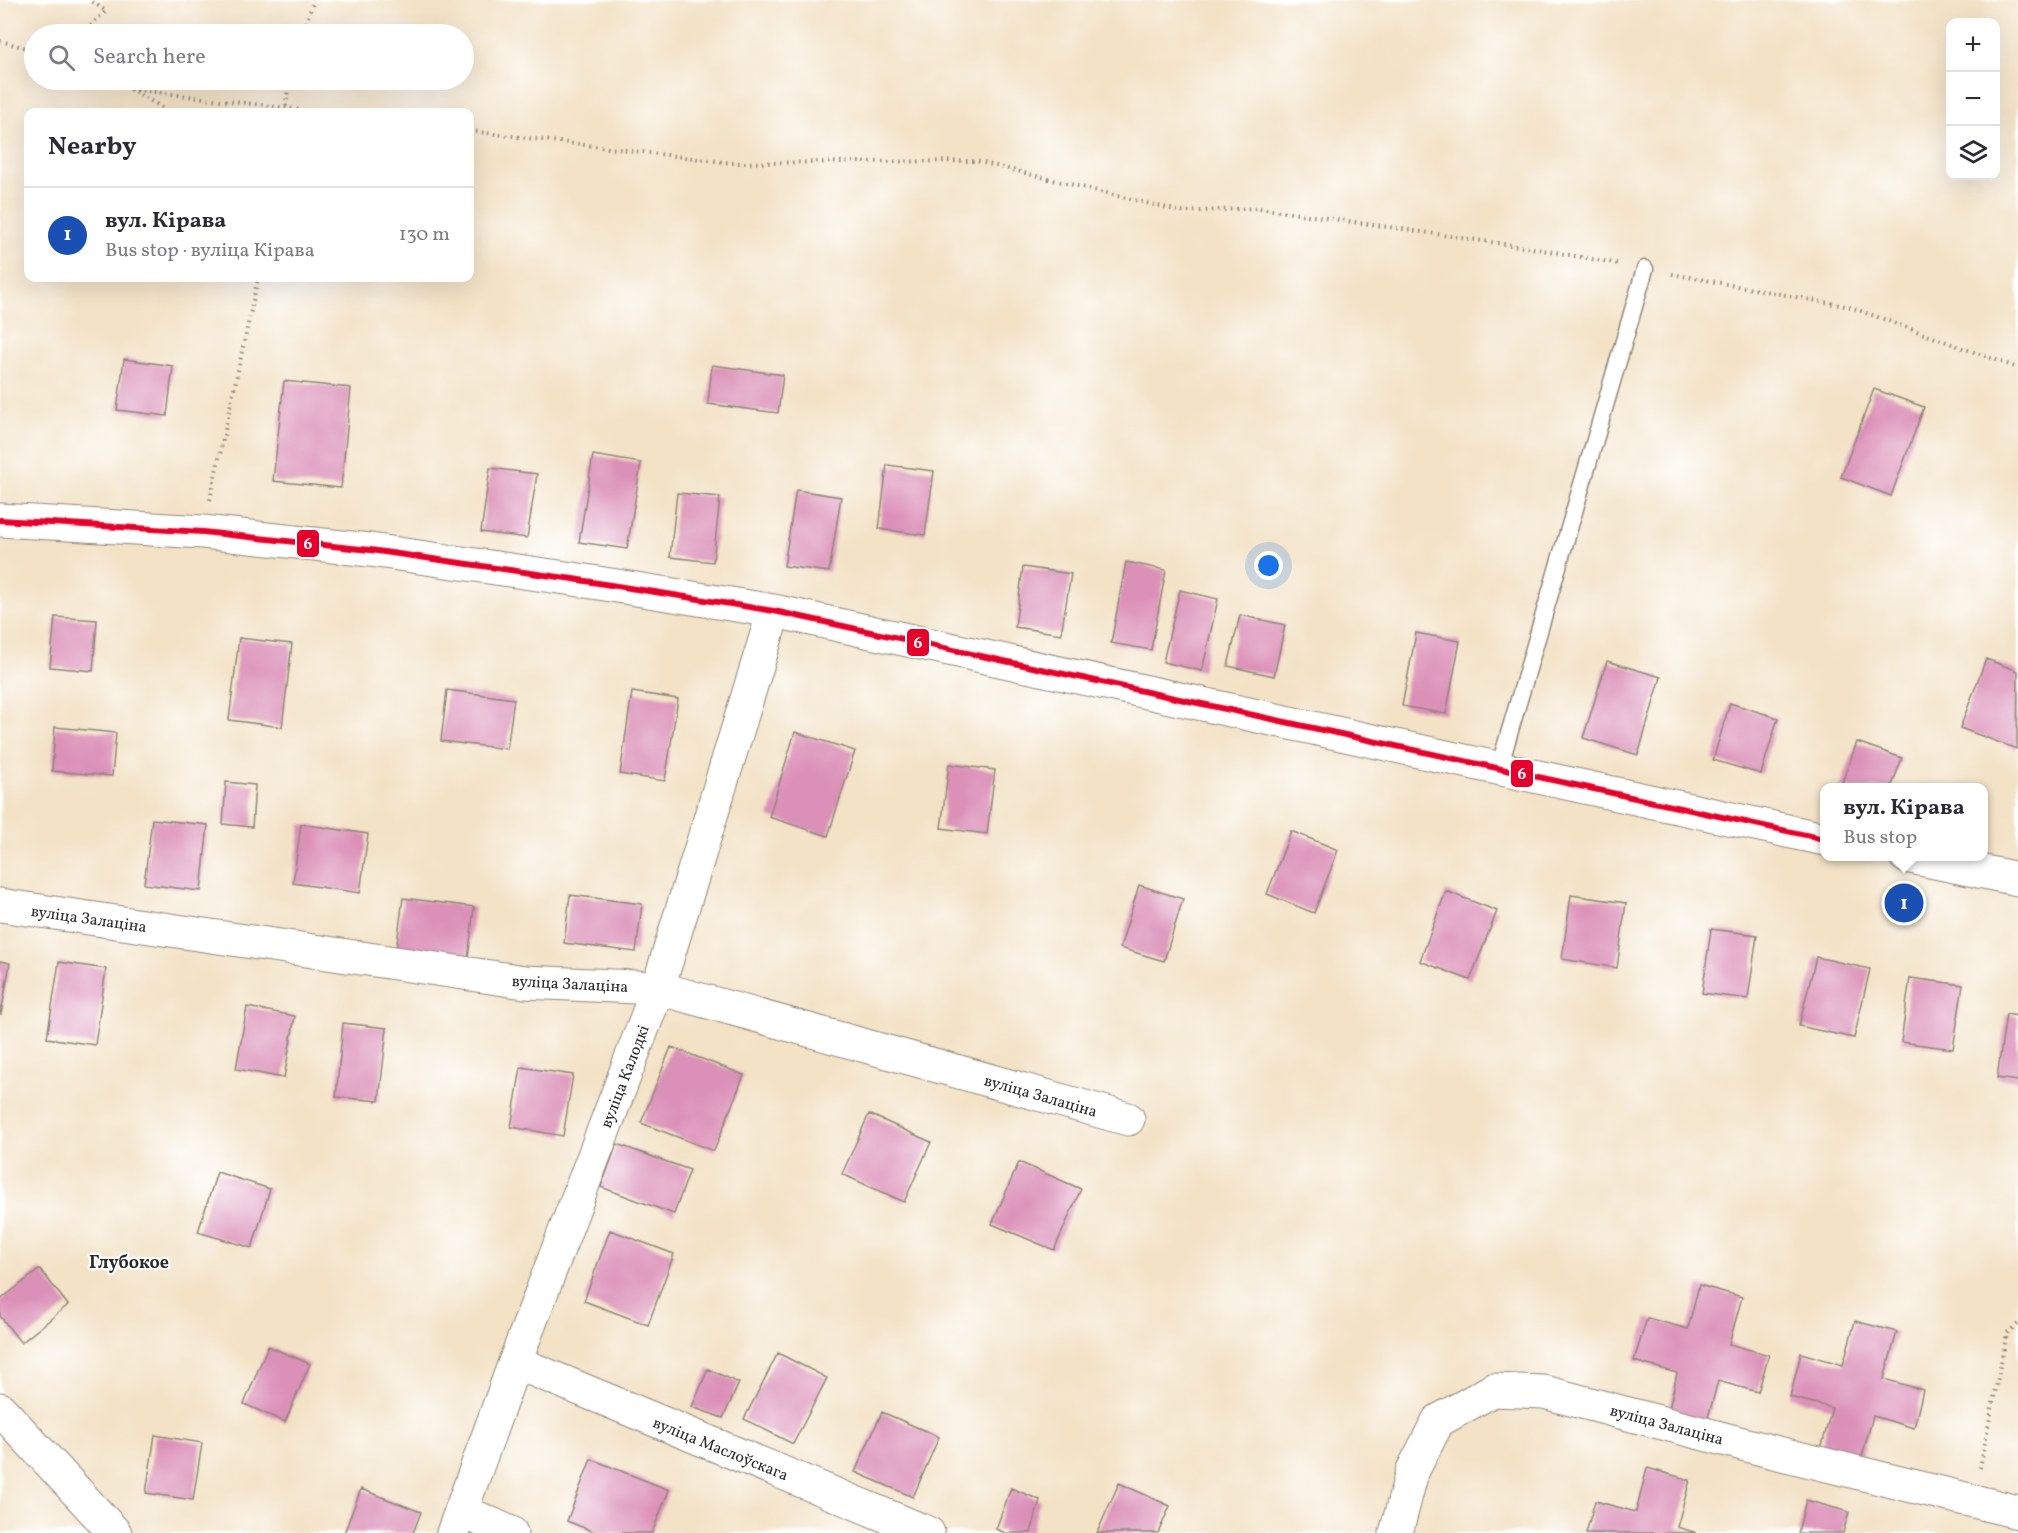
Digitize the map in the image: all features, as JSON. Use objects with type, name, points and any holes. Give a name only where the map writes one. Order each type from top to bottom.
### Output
[{"type":"street","points":[[0,520],[203,532],[381,552],[573,579],[774,611],[1820,838]]},
{"type":"street","name":"вуліца Калодкі","points":[[458,1522],[515,1362],[658,988],[774,611]]},
{"type":"street","points":[[1930,861],[2018,879]]},
{"type":"street","name":"вуліца Залаціна","points":[[0,905],[525,982],[658,988],[1128,1119]]},
{"type":"street","name":"вуліца Маслоўскага","points":[[515,1362],[928,1533]]},
{"type":"street","name":"вуліца Залаціна","points":[[1396,1533],[1412,1472],[1438,1421],[1493,1390],[1544,1392],[2018,1512]]},
{"type":"street","points":[[0,1409],[115,1533]]},
{"type":"street","points":[[458,1522],[511,1533]]},
{"type":"lane","points":[[1499,768],[1645,269]]},
{"type":"path","points":[[90,0],[106,11],[92,24]]},
{"type":"path","points":[[306,24],[314,0]]},
{"type":"path","points":[[0,41],[24,47]]},
{"type":"path","points":[[132,90],[163,108]]},
{"type":"path","points":[[137,90],[270,108]]},
{"type":"path","points":[[285,108],[288,90]]},
{"type":"path","points":[[474,131],[732,163],[976,161],[1184,213],[1259,208],[1531,248],[1850,307],[2018,368]]},
{"type":"path","points":[[203,532],[257,282]]},
{"type":"path","points":[[1973,1501],[2007,1333],[2018,1324]]},
{"type":"building","points":[[124,359],[173,366],[167,416],[117,410]]},
{"type":"building","points":[[712,365],[783,375],[778,413],[708,404]]},
{"type":"building","points":[[284,381],[351,388],[341,488],[273,481]]},
{"type":"building","points":[[1874,389],[1924,407],[1891,496],[1841,477]]},
{"type":"building","points":[[593,455],[641,463],[627,549],[579,542]]},
{"type":"building","points":[[887,465],[934,471],[925,535],[879,529]]},
{"type":"building","points":[[490,468],[537,474],[527,538],[481,532]]},
{"type":"building","points":[[796,490],[841,497],[829,572],[784,566]]},
{"type":"building","points":[[677,493],[720,497],[713,562],[670,557]]},
{"type":"building","points":[[1126,562],[1166,570],[1151,650],[1111,643]]},
{"type":"building","points":[[1023,567],[1071,574],[1061,634],[1015,627]]},
{"type":"building","points":[[1180,590],[1218,599],[1202,671],[1163,662]]},
{"type":"building","points":[[1240,615],[1285,625],[1274,676],[1228,666]]},
{"type":"building","points":[[55,617],[97,620],[93,671],[50,667]]},
{"type":"building","points":[[1416,633],[1460,641],[1446,714],[1402,706]]},
{"type":"building","points":[[239,638],[292,644],[282,727],[229,720]]},
{"type":"building","points":[[1986,659],[2018,671],[2017,749],[1960,728]]},
{"type":"building","points":[[1607,661],[1661,677],[1638,755],[1583,738]]},
{"type":"building","points":[[447,690],[514,699],[507,749],[441,741]]},
{"type":"building","points":[[632,692],[678,699],[665,781],[620,774]]},
{"type":"building","points":[[1730,703],[1778,718],[1761,774],[1713,760]]},
{"type":"building","points":[[55,727],[116,733],[112,776],[52,771]]},
{"type":"building","points":[[795,732],[855,751],[828,836],[769,817]]},
{"type":"building","points":[[1857,742],[1902,758],[1893,783],[1842,783]]},
{"type":"building","points":[[949,764],[995,770],[987,834],[941,828]]},
{"type":"building","points":[[226,782],[255,785],[252,827],[223,824]]},
{"type":"building","points":[[152,819],[208,825],[201,891],[144,884]]},
{"type":"building","points":[[301,824],[368,834],[360,893],[293,883]]},
{"type":"building","points":[[1291,831],[1338,850],[1314,913],[1267,894]]},
{"type":"building","points":[[1139,885],[1183,899],[1164,961],[1120,948]]},
{"type":"building","points":[[1446,891],[1497,911],[1470,980],[1420,961]]},
{"type":"building","points":[[570,895],[642,904],[636,952],[564,943]]},
{"type":"building","points":[[1571,895],[1626,903],[1617,968],[1562,959]]},
{"type":"building","points":[[403,898],[474,907],[468,960],[396,951]]},
{"type":"building","points":[[1711,929],[1757,935],[1748,999],[1702,993]]},
{"type":"building","points":[[1816,957],[1870,969],[1854,1038],[1799,1026]]},
{"type":"building","points":[[0,961],[10,963],[1,1014],[0,1014]]},
{"type":"building","points":[[59,962],[106,969],[95,1045],[47,1038]]},
{"type":"building","points":[[1910,978],[1963,985],[1953,1049],[1901,1042]]},
{"type":"building","points":[[247,1007],[295,1016],[284,1078],[236,1069]]},
{"type":"building","points":[[2006,1014],[2018,1016],[2018,1081],[1997,1078]]},
{"type":"building","points":[[343,1023],[387,1028],[379,1101],[336,1097]]},
{"type":"building","points":[[671,1047],[744,1075],[714,1151],[641,1123]]},
{"type":"building","points":[[521,1067],[573,1075],[563,1136],[511,1127]]},
{"type":"building","points":[[869,1114],[931,1142],[904,1202],[842,1174]]},
{"type":"building","points":[[617,1144],[690,1170],[674,1214],[601,1187]]},
{"type":"building","points":[[1019,1162],[1081,1189],[1054,1250],[992,1224]]},
{"type":"building","points":[[217,1172],[270,1189],[252,1248],[198,1232]]},
{"type":"building","points":[[610,1230],[674,1254],[648,1325],[584,1301]]},
{"type":"building","points":[[40,1269],[68,1305],[21,1343],[0,1316],[0,1300]]},
{"type":"building","points":[[1699,1285],[1742,1297],[1729,1344],[1769,1355],[1758,1392],[1718,1381],[1706,1425],[1668,1414],[1677,1373],[1634,1361],[1647,1318],[1688,1329]]},
{"type":"building","points":[[1855,1321],[1897,1332],[1884,1379],[1923,1390],[1914,1428],[1873,1416],[1861,1460],[1821,1449],[1832,1408],[1790,1397],[1801,1353],[1843,1365]]},
{"type":"building","points":[[268,1346],[310,1364],[285,1422],[244,1404]]},
{"type":"building","points":[[778,1353],[827,1378],[793,1444],[744,1419]]},
{"type":"building","points":[[708,1369],[739,1383],[723,1418],[692,1407]]},
{"type":"building","points":[[882,1412],[939,1437],[913,1497],[855,1472]]},
{"type":"building","points":[[155,1435],[202,1443],[193,1500],[146,1493]]},
{"type":"building","points":[[591,1459],[669,1490],[652,1533],[597,1533],[567,1521]]},
{"type":"building","points":[[1647,1468],[1690,1480],[1677,1527],[1697,1533],[1586,1533],[1595,1501],[1636,1512]]},
{"type":"building","points":[[1119,1483],[1170,1506],[1158,1533],[1097,1533]]},
{"type":"building","points":[[1011,1488],[1040,1500],[1031,1533],[1005,1533],[996,1529]]},
{"type":"building","points":[[361,1489],[421,1512],[413,1533],[344,1533]]},
{"type":"building","points":[[1806,1500],[1849,1512],[1843,1533],[1798,1533]]},
{"type":"transit line","name":"6","points":[[0,520],[203,532],[370,550],[774,611],[1820,838]]},
{"type":"place","name":"вул. Кірава","points":[[1904,903]]},
{"type":"district","name":"Глубокое","points":[[129,1262]]}]
